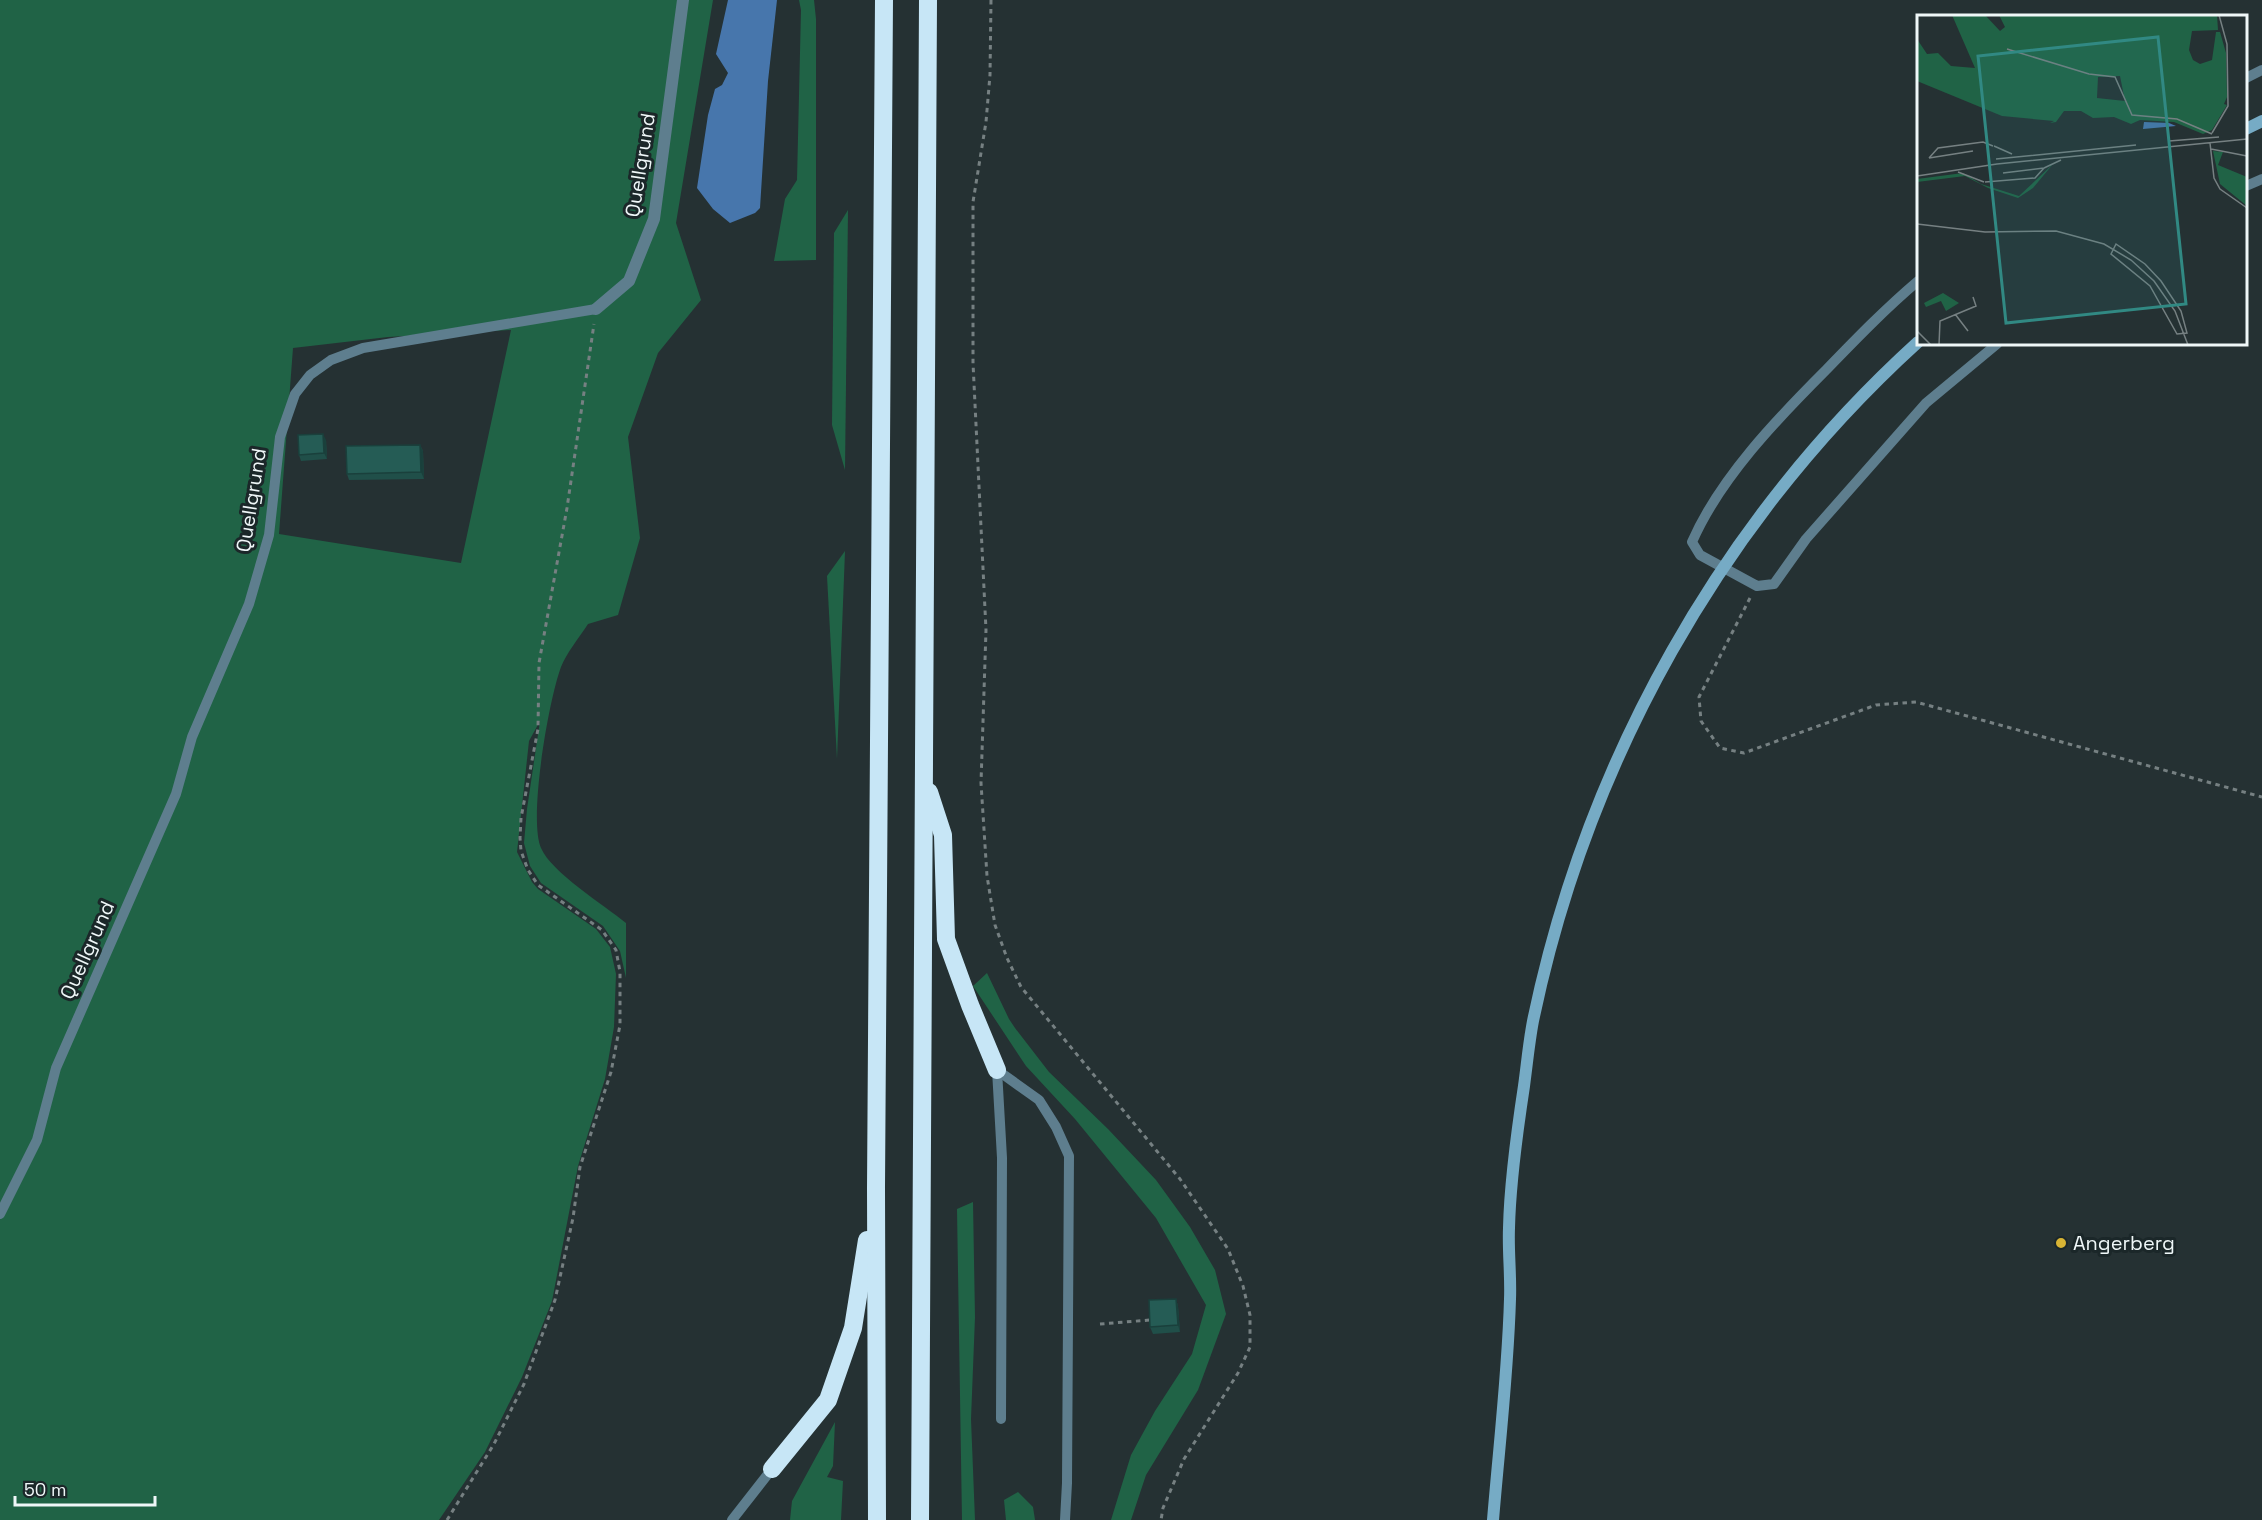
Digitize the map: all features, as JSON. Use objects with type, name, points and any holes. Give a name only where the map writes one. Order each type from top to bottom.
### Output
[{"type":"highway","points":[[877,1520],[876,1188],[884,0]]},
{"type":"highway","points":[[920,1520],[928,0]]},
{"type":"highway","points":[[925,780],[943,834],[946,939],[997,1070]]},
{"type":"highway","points":[[772,1469],[828,1400],[853,1328],[876,1188]]},
{"type":"main road","points":[[2247,128],[2262,121]]},
{"type":"main road","points":[[1493,1520],[1510,1301],[1509,1227],[1517,1129],[1536,1012],[1554,936],[1571,880],[1607,781],[1650,689],[1723,567],[1796,470],[1887,371],[1917,343]]},
{"type":"street","name":"Quellgrund","points":[[596,309],[630,281],[654,219],[682,0]]},
{"type":"lane","points":[[2247,78],[2262,70]]},
{"type":"lane","points":[[2247,186],[2262,179]]},
{"type":"lane","points":[[1917,282],[1890,305],[1745,456],[1698,528],[1692,542],[1700,555],[1757,586],[1774,584],[1806,539],[1926,403],[1996,345]]},
{"type":"lane","name":"Quellgrund","points":[[0,1214],[37,1140],[56,1068],[176,794],[192,737],[249,604],[269,535],[280,437],[295,394],[310,375],[331,360],[363,348],[596,309]]},
{"type":"lane","points":[[997,1070],[1002,1158],[1001,1419]]},
{"type":"lane","points":[[997,1070],[1039,1100],[1056,1127],[1069,1156],[1068,1472],[1065,1520]]},
{"type":"lane","points":[[732,1520],[772,1469]]},
{"type":"path","points":[[991,0],[990,75],[986,122],[973,202],[973,363],[986,630],[981,783],[987,876],[995,925],[1021,987],[1180,1179],[1228,1250],[1243,1286],[1250,1315],[1250,1347],[1238,1374],[1184,1459],[1163,1508],[1161,1520]]},
{"type":"path","points":[[447,1520],[494,1444],[519,1394],[555,1300],[573,1218],[580,1167],[611,1072],[620,1025],[620,972],[616,950],[602,930],[538,885],[528,870],[521,851],[520,838],[521,818],[538,729],[539,663],[567,508],[596,309]]},
{"type":"path","points":[[1757,586],[1699,697],[1701,720],[1720,748],[1744,753],[1876,705],[1916,702],[2262,797]]},
{"type":"path","points":[[1100,1324],[1150,1320]]},
{"type":"green space","points":[[0,0],[713,0],[676,223],[701,300],[658,353],[628,437],[640,538],[618,615],[588,624],[561,667],[546,730],[538,786],[538,833],[541,848],[566,878],[626,923],[626,978],[620,951],[603,926],[541,883],[530,866],[524,843],[540,721],[529,741],[517,852],[538,889],[596,929],[610,947],[616,974],[614,1027],[605,1079],[578,1166],[552,1301],[522,1377],[485,1452],[439,1520],[0,1520]],"holes":[[[511,330],[461,563],[279,534],[293,348],[388,337]]]},
{"type":"green space","points":[[799,0],[814,0],[816,19],[816,260],[774,261],[785,199],[797,180],[801,10]]},
{"type":"green space","points":[[848,210],[845,470],[832,425],[834,233]]},
{"type":"green space","points":[[845,551],[837,759],[827,576]]},
{"type":"green space","points":[[987,973],[1015,1028],[1049,1072],[1156,1180],[1190,1227],[1215,1270],[1226,1314],[1198,1390],[1146,1475],[1131,1520],[1111,1520],[1131,1455],[1155,1411],[1192,1354],[1206,1305],[1156,1218],[1075,1119],[1026,1066],[973,986]]},
{"type":"green space","points":[[973,1202],[975,1317],[971,1419],[975,1520],[962,1520],[957,1209]]},
{"type":"green space","points":[[835,1422],[833,1466],[827,1477],[843,1481],[841,1520],[790,1520],[792,1501]]},
{"type":"green space","points":[[1018,1492],[1033,1507],[1035,1520],[1006,1520],[1004,1500]]},
{"type":"water","points":[[728,0],[777,0],[768,81],[760,208],[755,213],[730,223],[713,209],[697,188],[708,115],[715,89],[722,85],[728,73],[716,54]]},
{"type":"building","points":[[323,434],[324,453],[299,455],[298,435]]},
{"type":"building","points":[[420,445],[421,472],[347,474],[346,446]]},
{"type":"building","points":[[1176,1299],[1178,1325],[1150,1327],[1149,1300]]},
{"type":"place","name":"Angerberg","points":[[2061,1243]]}]
